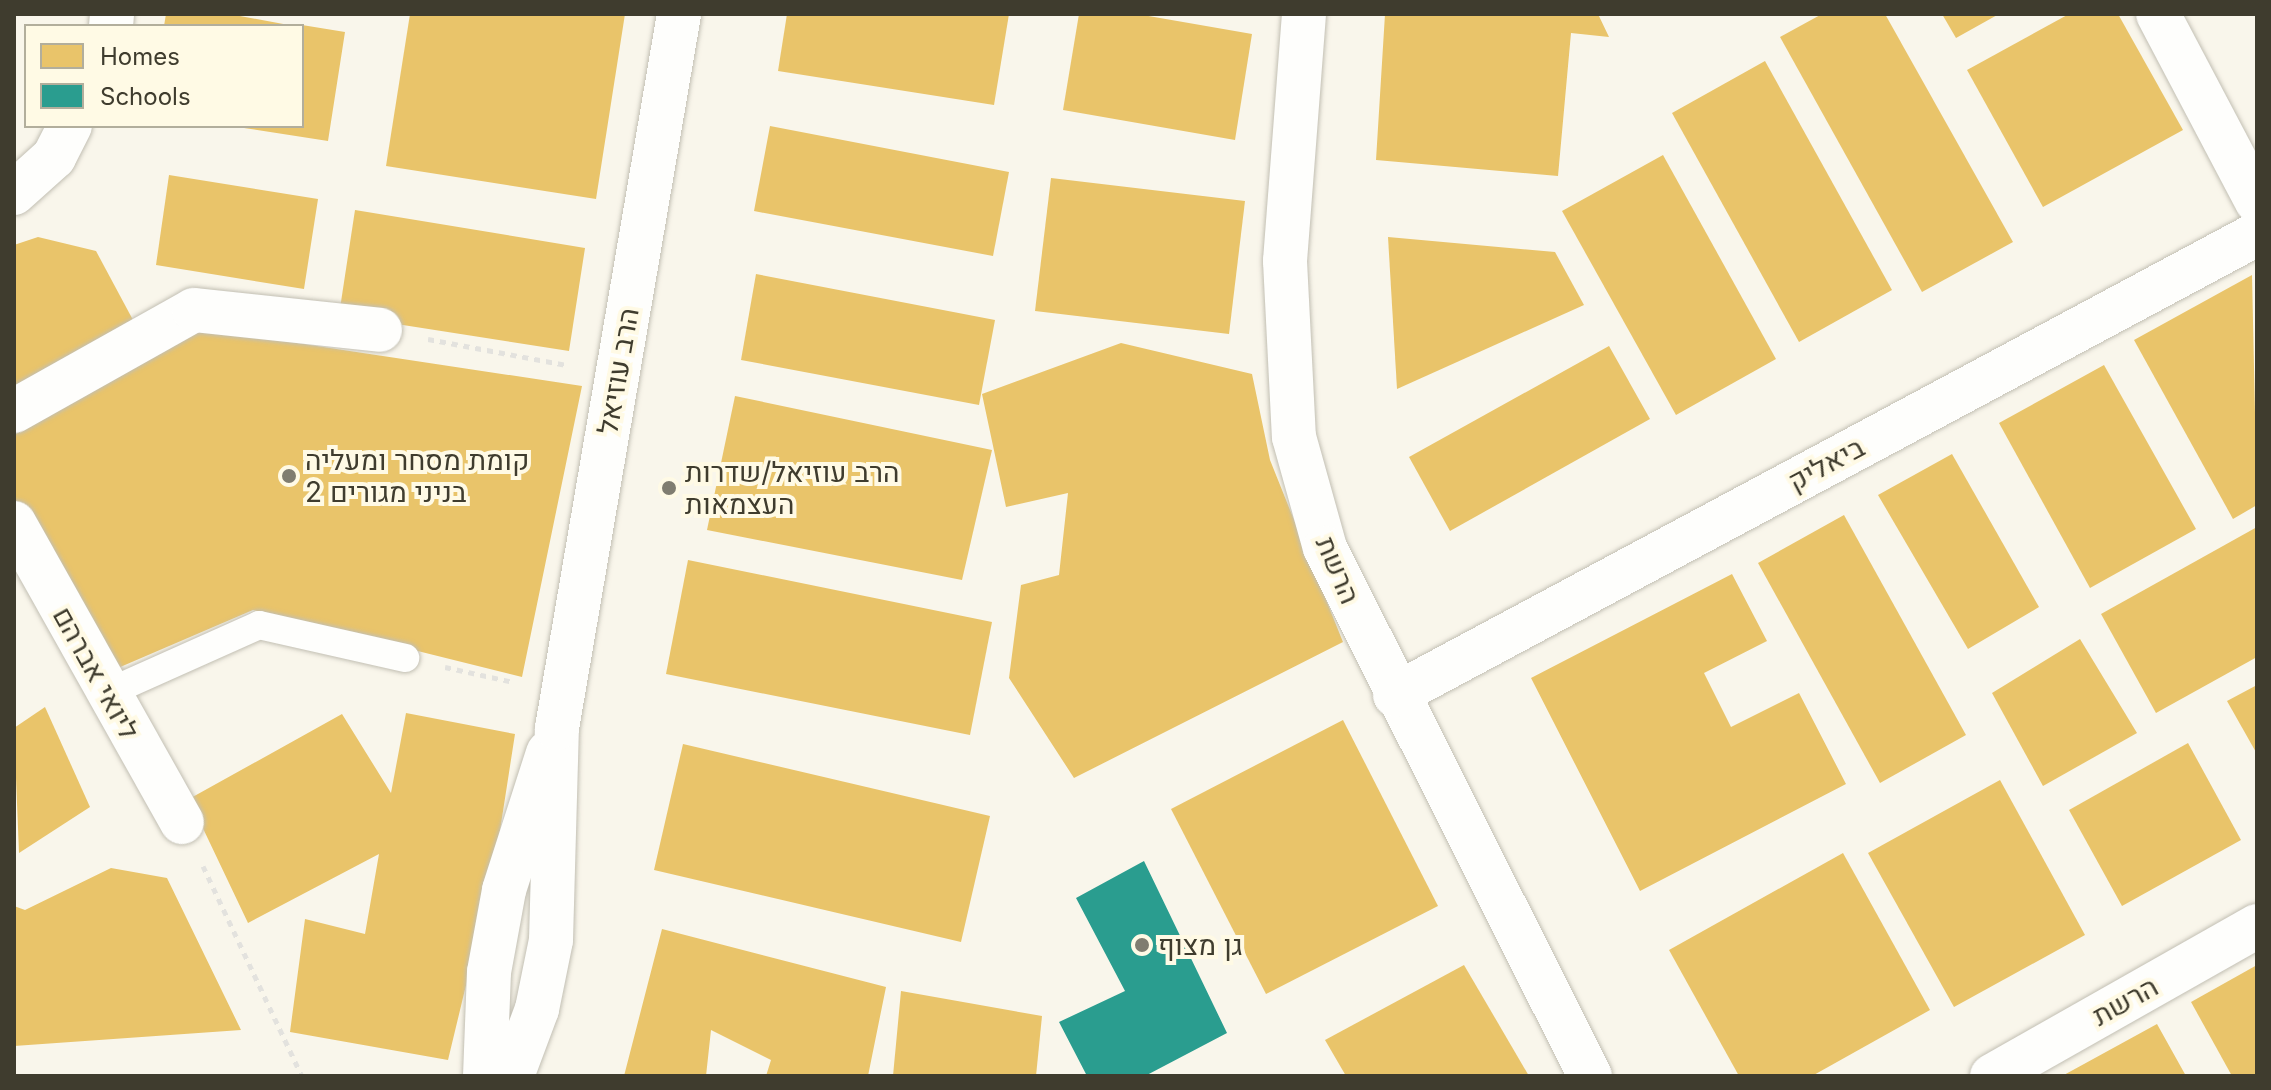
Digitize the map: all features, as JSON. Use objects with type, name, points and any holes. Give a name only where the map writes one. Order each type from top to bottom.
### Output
[{"type":"street","name":"הרב עוזיאל","points":[[512,1076],[537,1009],[551,940],[560,711],[679,14]]},
{"type":"street","name":"הרשת","points":[[1304,14],[1285,261],[1294,437],[1325,548],[1395,695],[1590,1076]]},
{"type":"street","points":[[2158,14],[2257,202]]},
{"type":"street","points":[[14,193],[54,157],[69,128]]},
{"type":"street","name":"ביאליק","points":[[1395,695],[2257,234]]},
{"type":"street","points":[[14,411],[194,310],[380,330]]},
{"type":"street","name":"ליואי אברהם","points":[[14,523],[105,694],[182,822]]},
{"type":"street","name":"הרב עוזיאל","points":[[485,1076],[489,972],[504,890],[560,711]]},
{"type":"street","name":"הרשת","points":[[1992,1076],[2257,926]]},
{"type":"lane","points":[[105,694],[259,625],[405,658]]},
{"type":"path","points":[[380,330],[617,375]]},
{"type":"path","points":[[405,658],[560,711]]},
{"type":"path","points":[[182,822],[302,1076]]},
{"type":"building: Homes","points":[[166,14],[229,14],[283,24],[164,24]]},
{"type":"building: Homes","points":[[410,14],[625,14],[596,199],[386,166]]},
{"type":"building: Homes","points":[[787,14],[1009,14],[994,105],[778,71]]},
{"type":"building: Homes","points":[[1079,14],[1137,14],[1252,34],[1235,140],[1063,110]]},
{"type":"building: Homes","points":[[1385,14],[1598,14],[1609,37],[1571,33],[1558,176],[1376,160]]},
{"type":"building: Homes","points":[[1822,14],[1885,14],[2013,242],[1922,292],[1780,37]]},
{"type":"building: Homes","points":[[1942,14],[1999,14],[1956,38]]},
{"type":"building: Homes","points":[[2069,14],[2118,14],[2183,130],[2043,207],[1967,70]]},
{"type":"building: Homes","points":[[304,25],[345,32],[328,141],[244,128],[304,128]]},
{"type":"building: Homes","points":[[1765,61],[1892,290],[1799,342],[1672,113]]},
{"type":"building: Homes","points":[[770,126],[1009,172],[993,256],[754,211]]},
{"type":"building: Homes","points":[[1663,155],[1776,359],[1676,415],[1562,211]]},
{"type":"building: Homes","points":[[169,175],[318,199],[304,289],[156,265]]},
{"type":"building: Homes","points":[[1051,178],[1245,201],[1229,334],[1035,311]]},
{"type":"building: Homes","points":[[355,210],[585,248],[569,351],[339,315]]},
{"type":"building: Homes","points":[[38,237],[96,251],[133,320],[14,389],[14,245]]},
{"type":"building: Homes","points":[[1388,237],[1555,252],[1584,305],[1397,389]]},
{"type":"building: Homes","points":[[756,274],[995,320],[979,405],[741,360]]},
{"type":"building: Homes","points":[[2252,275],[2257,505],[2233,519],[2134,340]]},
{"type":"building: Homes","name":"קומת מסחר ומעליה 2 בניני מגורים","points":[[198,328],[582,386],[522,677],[253,610],[97,677],[14,517],[14,435]]},
{"type":"building: Homes","points":[[1121,343],[1252,374],[1270,460],[1343,642],[1074,778],[1009,678],[1021,585],[1059,575],[1068,493],[1006,507],[982,394]]},
{"type":"building: Homes","points":[[1609,346],[1650,419],[1450,531],[1409,457]]},
{"type":"building: Homes","points":[[2104,365],[2196,529],[2090,588],[1999,423]]},
{"type":"building: Homes","points":[[735,396],[992,450],[962,580],[707,530]]},
{"type":"building: Homes","points":[[1952,454],[2039,607],[1968,649],[1878,495]]},
{"type":"building: Homes","points":[[1844,515],[1966,735],[1880,783],[1758,563]]},
{"type":"building: Homes","points":[[2257,527],[2257,657],[2156,713],[2101,614]]},
{"type":"building: Homes","points":[[688,560],[992,622],[970,735],[666,674]]},
{"type":"building: Homes","points":[[1732,574],[1767,641],[1704,673],[1731,727],[1799,693],[1846,784],[1640,891],[1531,678]]},
{"type":"building: Homes","points":[[2080,639],[2137,733],[2043,786],[1992,693]]},
{"type":"building: Homes","points":[[2257,685],[2257,754],[2227,701]]},
{"type":"building: Homes","points":[[45,707],[90,807],[19,853],[14,728]]},
{"type":"building: Homes","points":[[406,713],[515,734],[494,869],[448,1060],[290,1032],[305,919],[365,934],[379,854],[248,923],[189,799],[342,714],[391,793]]},
{"type":"building: Homes","points":[[1343,720],[1438,906],[1266,994],[1171,809]]},
{"type":"building: Homes","points":[[2188,743],[2241,840],[2122,906],[2069,810]]},
{"type":"building: Homes","points":[[683,744],[990,816],[961,942],[654,870]]},
{"type":"building: Homes","points":[[2000,780],[2085,935],[1954,1007],[1868,853]]},
{"type":"building: Homes","points":[[1843,853],[1930,1010],[1812,1076],[1739,1076],[1669,950]]},
{"type":"building: Homes","points":[[111,868],[167,878],[241,1030],[14,1046],[14,906],[25,910]]},
{"type":"building: Homes","points":[[662,929],[886,987],[868,1076],[766,1076],[771,1060],[711,1030],[706,1076],[624,1076]]},
{"type":"building: Homes","points":[[1464,965],[1529,1076],[1346,1076],[1325,1040]]},
{"type":"building: Homes","points":[[2257,965],[2257,1076],[2232,1076],[2191,1002]]},
{"type":"building: Homes","points":[[901,991],[1042,1016],[1036,1076],[893,1076]]},
{"type":"building: Homes","points":[[2157,1024],[2186,1076],[2062,1076],[2084,1064]]},
{"type":"building: Schools","name":"גן מצוף","points":[[1144,861],[1227,1033],[1145,1076],[1087,1076],[1059,1022],[1125,991],[1076,898]]},
{"type":"place","name":"קומת מסחר ומעליה 2 בניני מגורים","points":[[289,476]]},
{"type":"place","name":"הרב עוזיאל/שדרות העצמאות","points":[[669,488]]},
{"type":"place","name":"גן מצוף","points":[[1142,945]]}]
